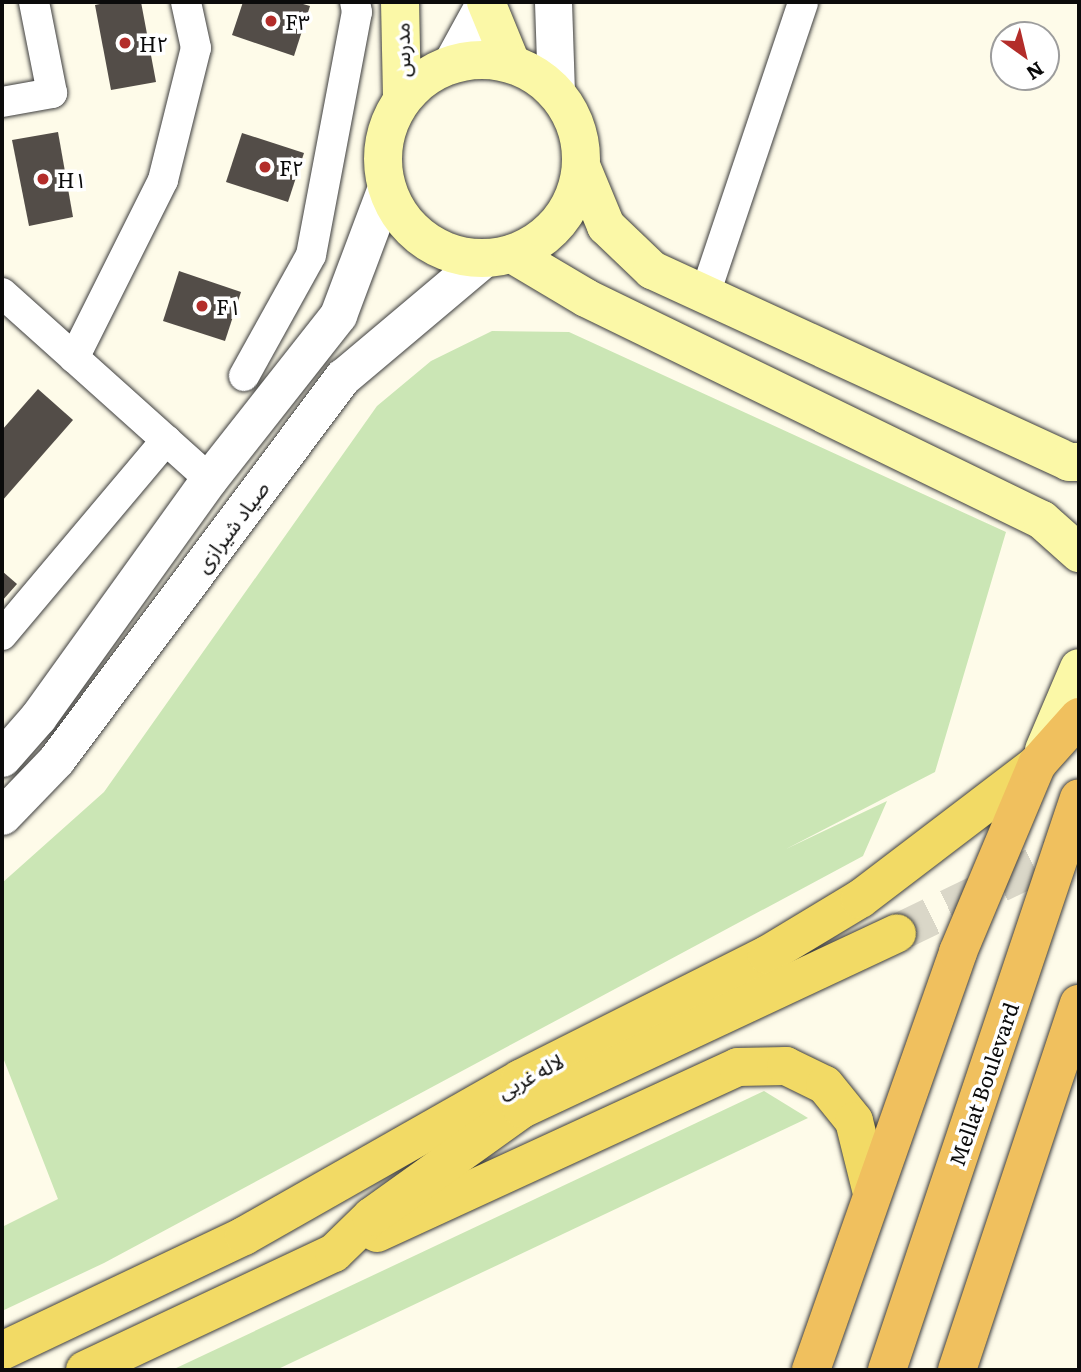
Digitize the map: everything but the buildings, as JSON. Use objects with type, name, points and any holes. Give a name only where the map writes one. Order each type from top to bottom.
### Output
[{"type":"highway","points":[[811,1370],[871,1189],[958,952],[1037,764],[1079,718]]},
{"type":"highway","name":"Mellat Boulevard","points":[[887,1370],[1079,798]]},
{"type":"highway","points":[[957,1370],[1079,1004]]},
{"type":"main road","name":"مدرس","points":[[400,2],[402,99]]},
{"type":"main road","points":[[486,2],[511,63]]},
{"type":"main road","points":[[498,257],[538,242],[560,222],[575,197],[582,168],[581,140],[571,113],[556,91],[511,63],[481,59],[451,64],[424,78],[402,99],[386,136],[382,157],[386,187],[400,216],[422,240],[451,254],[498,257],[586,298],[1042,520],[1079,553]]},
{"type":"main road","points":[[582,168],[606,226],[652,270],[1069,462],[1079,462]]},
{"type":"main road","points":[[1037,764],[1079,668]]},
{"type":"main road","name":"لاله غربی","points":[[2,1350],[244,1236],[520,1079],[767,956],[860,899],[1037,764]]},
{"type":"main road","name":"لاله غربی","points":[[85,1370],[334,1253],[371,1217],[522,1108],[897,933]]},
{"type":"main road","points":[[334,1253],[738,1067],[786,1066],[825,1085],[854,1121],[871,1189]]},
{"type":"street","points":[[2,102],[52,93],[34,2]]},
{"type":"street","points":[[74,358],[163,180],[196,48],[186,2]]},
{"type":"street","points":[[244,376],[311,255],[357,12],[355,2]]},
{"type":"street","points":[[451,64],[486,2]]},
{"type":"street","points":[[553,2],[556,91]]},
{"type":"street","points":[[705,294],[803,2]]},
{"type":"street","name":"صیاد شیرازی","points":[[2,758],[38,717],[209,479],[338,315],[386,187]]},
{"type":"street","name":"صیاد شیرازی","points":[[2,816],[56,760],[343,377],[498,257]]},
{"type":"street","points":[[2,293],[209,479]]},
{"type":"street","points":[[2,635],[166,440]]},
{"type":"green space","points":[[492,331],[569,332],[1006,532],[935,772],[786,849],[887,801],[863,856],[104,1263],[2,1311],[2,1227],[58,1199],[2,1055],[2,883],[104,792],[377,406],[431,361]]},
{"type":"green space","points":[[764,1091],[808,1118],[276,1370],[172,1370]]},
{"type":"tunnel","points":[[897,933],[1079,845]]},
{"type":"place","name":"F۳","points":[[271,21]]},
{"type":"place","name":"H۲","points":[[125,43]]},
{"type":"place","name":"F۲","points":[[265,167]]},
{"type":"place","name":"H۱","points":[[43,179]]},
{"type":"place","name":"F۱","points":[[202,306]]}]
